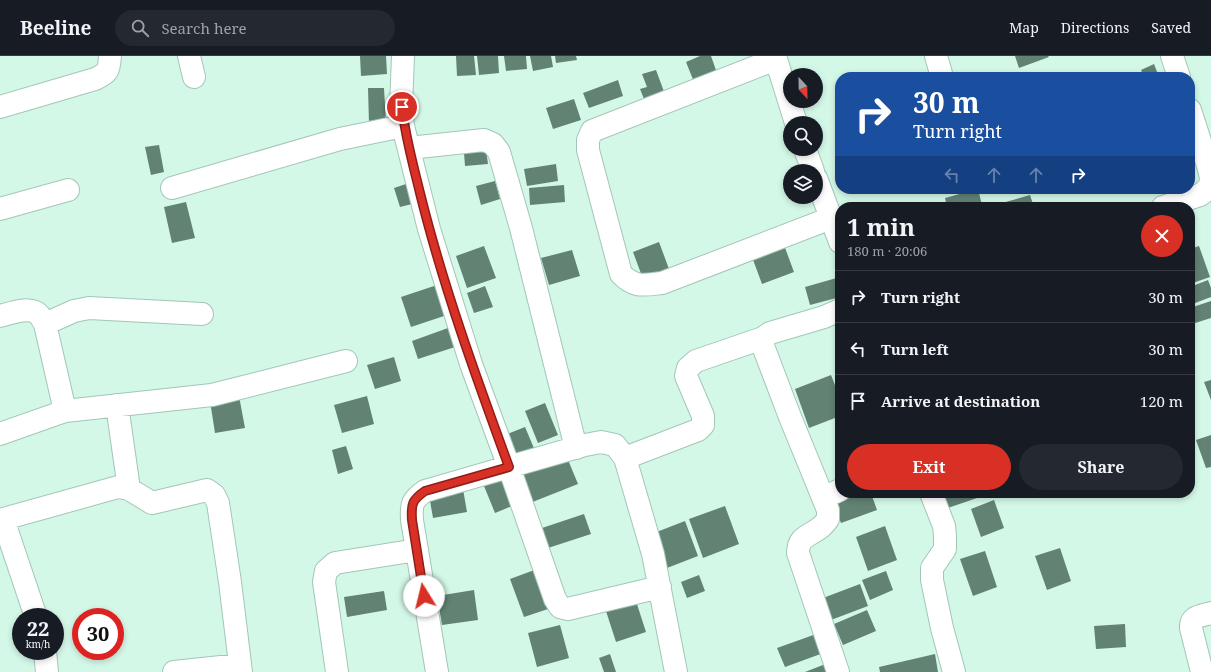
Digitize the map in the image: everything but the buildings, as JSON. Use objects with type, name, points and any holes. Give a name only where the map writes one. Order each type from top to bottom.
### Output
[{"type":"street","points":[[0,107],[95,79],[105,74],[109,67],[110,56]]},
{"type":"street","points":[[190,56],[194,77]]},
{"type":"street","points":[[403,56],[402,107],[404,126],[429,229],[465,346],[555,599],[560,607],[568,609],[660,587]]},
{"type":"street","points":[[936,56],[941,72]]},
{"type":"street","points":[[1172,56],[1177,72]]},
{"type":"street","points":[[794,116],[776,57],[592,131],[588,140],[588,150],[621,274],[629,282],[640,285],[662,283],[831,218]]},
{"type":"street","points":[[1178,202],[1200,195],[1209,188],[1211,179],[1206,141],[1195,120]]},
{"type":"street","points":[[172,188],[340,139],[404,126]]},
{"type":"street","points":[[409,148],[484,140],[493,144],[500,152],[521,228],[576,448]]},
{"type":"street","points":[[0,209],[68,190]]},
{"type":"street","points":[[823,197],[835,229]]},
{"type":"street","points":[[45,324],[74,311],[89,308],[202,314]]},
{"type":"street","points":[[0,316],[21,311],[32,311],[40,314],[45,324],[65,411]]},
{"type":"street","points":[[625,458],[698,430],[703,425],[703,416],[686,376],[688,368],[696,361],[763,338],[770,333],[824,317],[835,312]]},
{"type":"street","points":[[763,338],[763,346],[790,417],[831,494],[828,519],[821,527],[802,539],[798,546],[798,553],[838,672]]},
{"type":"street","points":[[0,434],[65,411],[212,395],[346,362]]},
{"type":"street","points":[[117,405],[129,489]]},
{"type":"street","points":[[437,672],[411,507],[415,498],[425,491],[601,442],[615,445],[625,458],[653,554],[676,672]]},
{"type":"street","points":[[33,608],[1,519],[118,487],[129,489],[152,502],[207,490],[214,495],[218,503],[241,668],[174,672]]},
{"type":"street","points":[[933,498],[944,526],[945,549],[932,568],[932,580],[942,628],[954,672]]},
{"type":"street","points":[[337,672],[324,582],[326,571],[335,563],[417,550]]},
{"type":"street","points":[[1202,672],[1191,622],[1194,618],[1211,613]]},
{"type":"street","points":[[46,660],[47,672]]},
{"type":"route","points":[[402,107],[404,126],[429,229],[471,364],[509,467],[425,491],[415,498],[411,507],[412,520],[424,596]]}]
